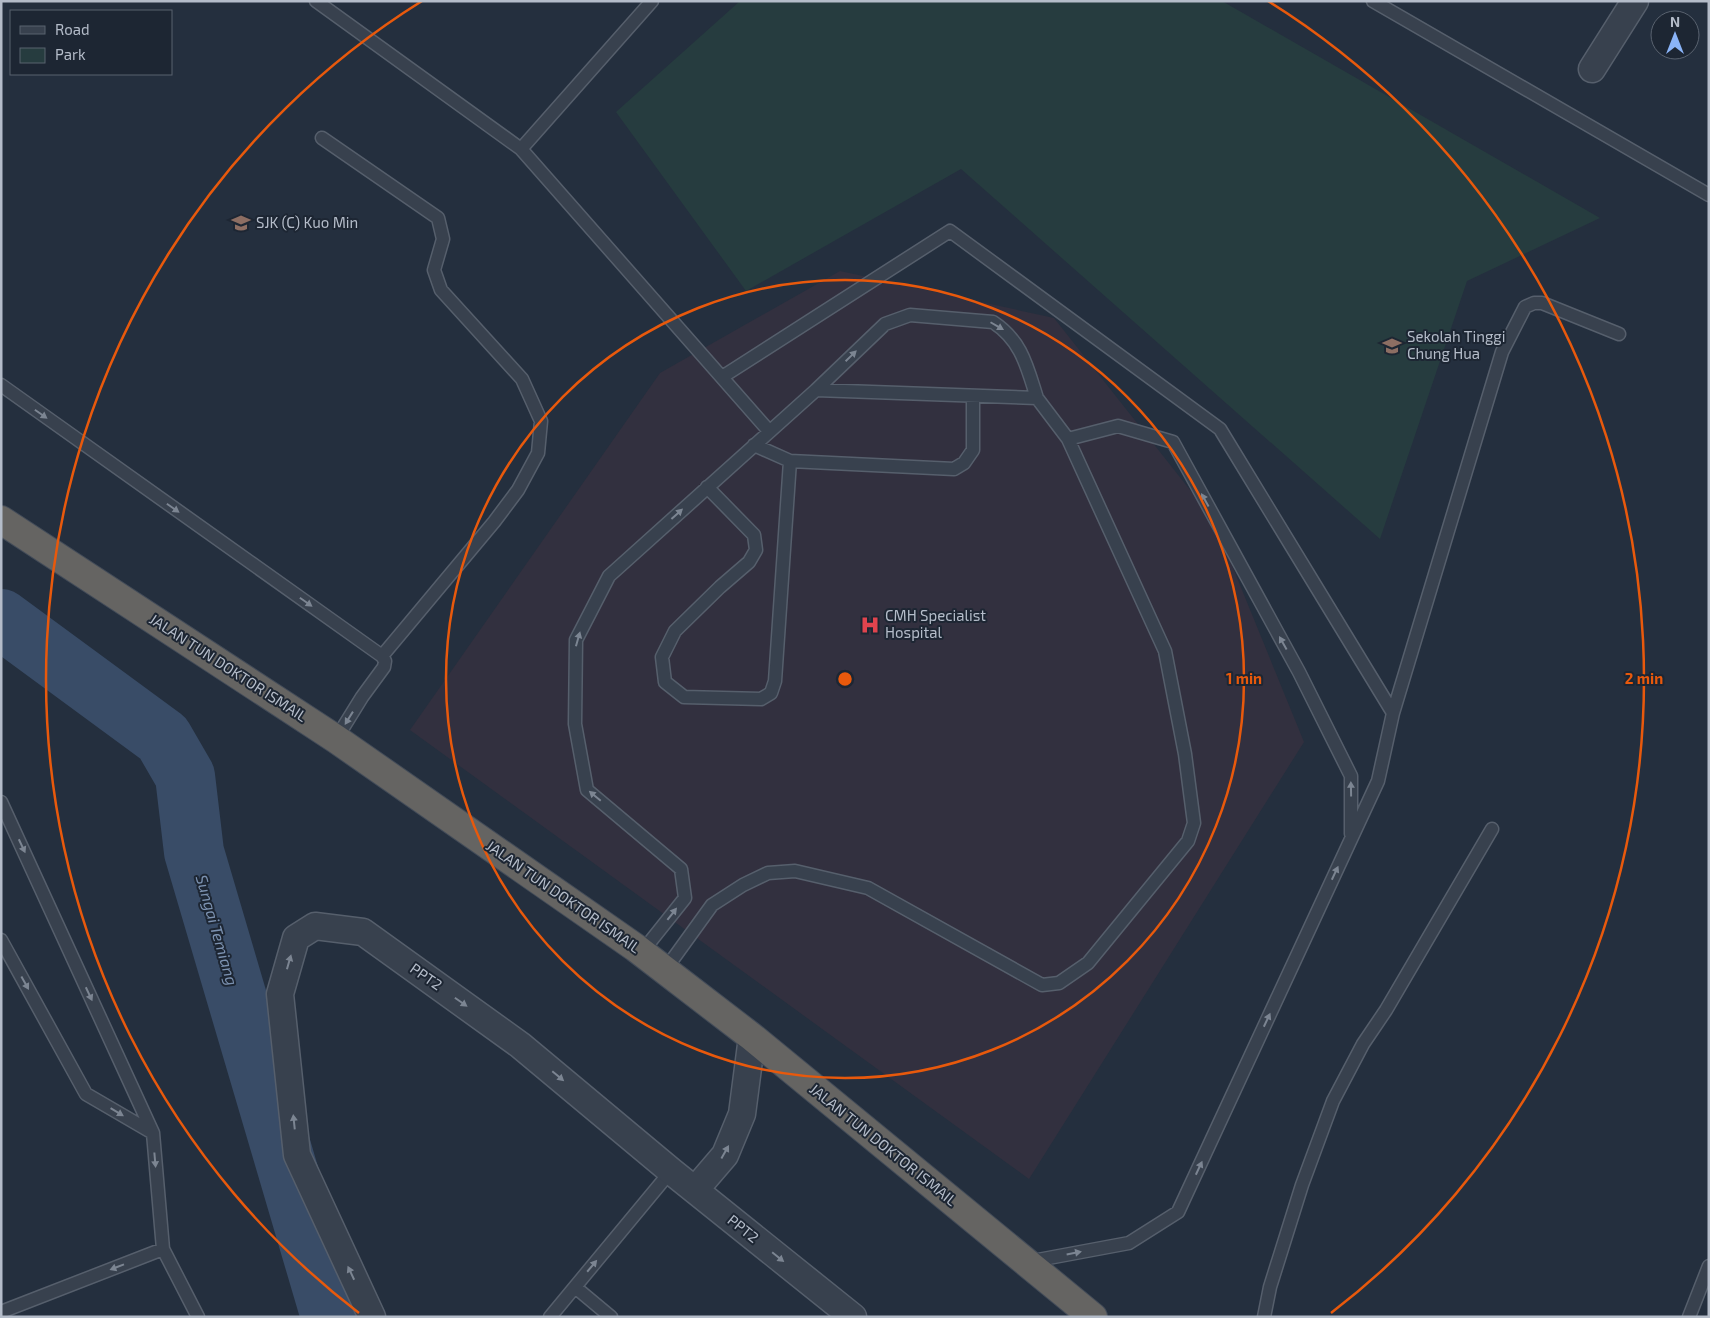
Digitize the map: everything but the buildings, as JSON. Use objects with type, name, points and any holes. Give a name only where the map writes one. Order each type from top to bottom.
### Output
[{"type":"highway","name":"JALAN TUN DOKTOR ISMAIL","points":[[1,520],[336,739],[642,952],[752,1037],[1090,1316]]},
{"type":"street","points":[[1592,69],[1635,1]]},
{"type":"street","name":"PPT2","points":[[372,1317],[297,1156],[280,994],[296,938],[315,926],[363,932],[520,1044],[671,1171],[853,1317]]},
{"type":"street","points":[[695,1190],[725,1155],[742,1114],[752,1037]]},
{"type":"lane","points":[[316,1],[521,149],[769,431]]},
{"type":"lane","points":[[521,149],[652,1]]},
{"type":"lane","points":[[1373,1],[1709,195]]},
{"type":"lane","points":[[322,138],[438,218],[442,239],[434,270],[441,290],[522,379],[541,420],[538,453],[518,490],[494,522],[382,656]]},
{"type":"lane","points":[[722,377],[950,231],[1220,429],[1393,713]]},
{"type":"lane","points":[[1026,1262],[1129,1243],[1178,1212],[1378,781],[1393,713],[1502,352],[1525,307],[1534,304],[1542,304],[1619,334]]},
{"type":"lane","points":[[642,952],[685,898],[681,869],[588,790],[575,724],[576,640],[609,576],[816,390],[884,324],[910,314],[993,322],[1004,329],[1021,351],[1037,398],[1068,439],[1165,651],[1185,754],[1194,823],[1188,841],[1088,963],[1060,983],[1042,985],[868,888],[795,871],[768,873],[712,905],[665,970]]},
{"type":"lane","points":[[1,385],[382,656],[385,661],[384,667],[362,697],[336,739]]},
{"type":"lane","points":[[816,390],[1037,398]]},
{"type":"lane","points":[[754,445],[790,461],[954,469],[964,462],[973,450],[973,396]]},
{"type":"lane","points":[[1068,439],[1118,426],[1173,442],[1299,672],[1351,776],[1352,838]]},
{"type":"lane","points":[[707,487],[754,535],[756,550],[749,562],[720,587],[675,632],[662,657],[665,682],[684,697],[761,699],[771,693],[775,681],[790,461]]},
{"type":"lane","points":[[1,802],[153,1133],[163,1249],[198,1317]]},
{"type":"lane","points":[[1264,1317],[1270,1287],[1299,1194],[1333,1101],[1363,1044],[1386,1010],[1492,829]]},
{"type":"lane","points":[[1,940],[86,1094],[153,1133]]},
{"type":"lane","points":[[550,1317],[671,1171]]},
{"type":"lane","points":[[1,1312],[163,1249]]},
{"type":"lane","points":[[1689,1317],[1709,1266]]},
{"type":"lane","points":[[575,1287],[611,1317]]},
{"type":"shaded area","name":"CMH Specialist Hospital","points":[[840,271],[1054,318],[1213,519],[1304,742],[1029,1179],[410,730],[660,373]]},
{"type":"green space","points":[[740,1],[1222,1],[1600,218],[1467,281],[1380,539],[961,169],[746,291],[616,112]]},
{"type":"waterway","name":"Sungai Temiang","points":[[1,619],[163,738],[185,776],[194,852],[331,1317]]},
{"type":"place","name":"SJK (C) Kuo Min","points":[[241,223]]},
{"type":"place","name":"Sekolah Tinggi Chung Hua","points":[[1392,346]]},
{"type":"place","name":"CMH Specialist Hospital","points":[[870,625]]}]
